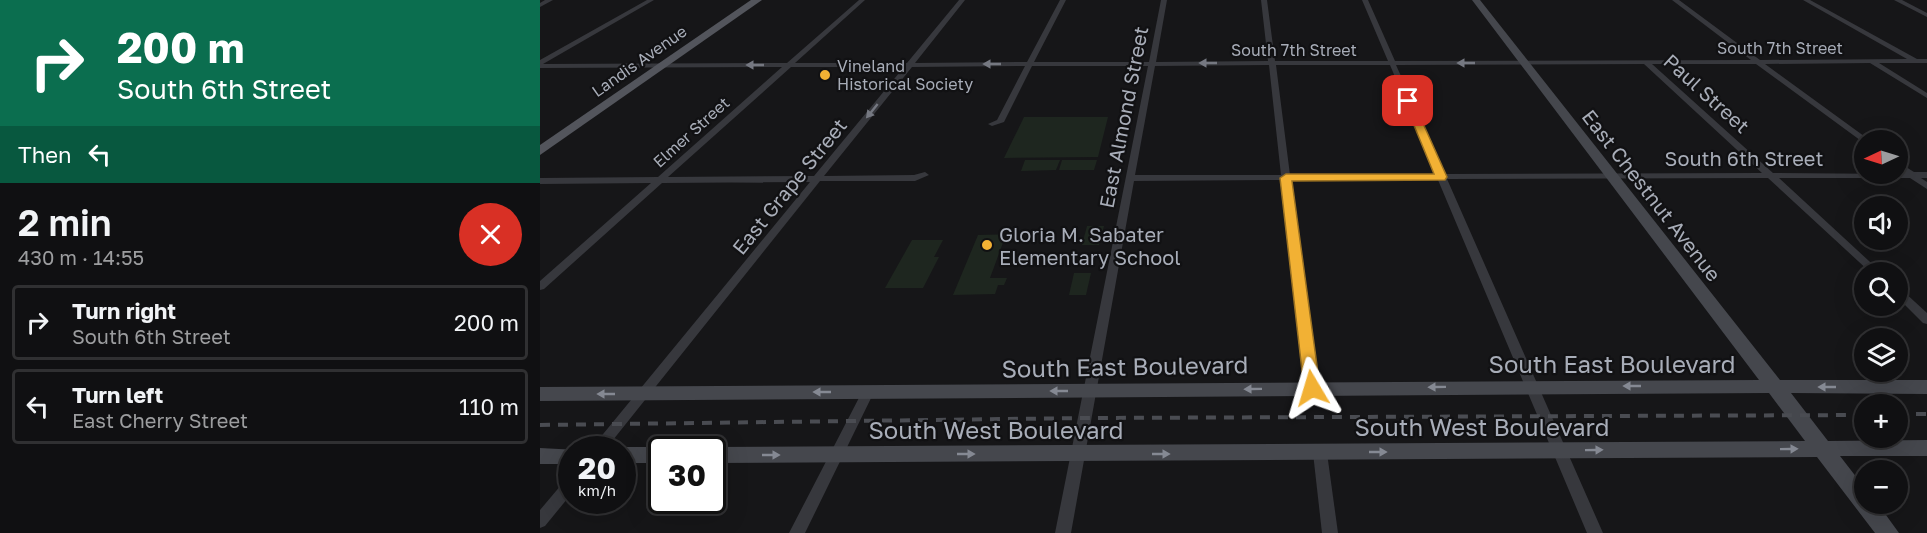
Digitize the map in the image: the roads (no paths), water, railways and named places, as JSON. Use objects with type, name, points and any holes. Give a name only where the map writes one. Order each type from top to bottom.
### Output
[{"type":"main road","name":"Landis Avenue","points":[[540,151],[757,0]]},
{"type":"main road","name":"East Chestnut Avenue","points":[[1476,0],[1854,489]]},
{"type":"main road","name":"South East Boulevard","points":[[540,394],[1531,386],[1927,387]]},
{"type":"main road","name":"South West Boulevard","points":[[726,455],[1320,453],[1927,447]]},
{"type":"main road","points":[[540,456],[558,456]]},
{"type":"main road","name":"East Chestnut Avenue","points":[[1873,514],[1888,533]]},
{"type":"street","points":[[540,5],[550,0]]},
{"type":"street","points":[[540,64],[651,0]]},
{"type":"street","name":"Elmer Street","points":[[540,287],[861,0]]},
{"type":"street","name":"East Grape Street","points":[[608,436],[962,0]]},
{"type":"street","points":[[992,124],[1000,122],[1063,0]]},
{"type":"street","name":"East Almond Street","points":[[1063,533],[1164,0]]},
{"type":"street","points":[[1264,0],[1312,388]]},
{"type":"street","points":[[1365,0],[1596,533]]},
{"type":"street","points":[[1675,0],[1755,57],[1757,62],[1854,133]]},
{"type":"street","points":[[1806,0],[1916,61]]},
{"type":"street","points":[[1897,0],[1927,15]]},
{"type":"street","points":[[1870,61],[1927,96]]},
{"type":"street","name":"South 7th Street","points":[[540,64],[661,66],[1927,61]]},
{"type":"street","name":"Paul Street","points":[[1646,62],[1864,262]]},
{"type":"street","points":[[1908,172],[1927,186]]},
{"type":"street","points":[[540,181],[817,180],[915,178],[925,175]]},
{"type":"street","name":"South 6th Street","points":[[1130,178],[1927,175]]},
{"type":"street","points":[[1908,302],[1927,320]]},
{"type":"street","points":[[797,533],[868,392]]},
{"type":"street","points":[[1320,453],[1330,533]]},
{"type":"street","points":[[540,521],[558,499]]},
{"type":"railway","points":[[1908,414],[1927,414]]},
{"type":"railway","points":[[540,425],[1085,418],[1854,415]]},
{"type":"place","name":"Vineland Historical Society","points":[[825,75]]},
{"type":"place","name":"Gloria M. Sabater Elementary School","points":[[987,245]]}]
